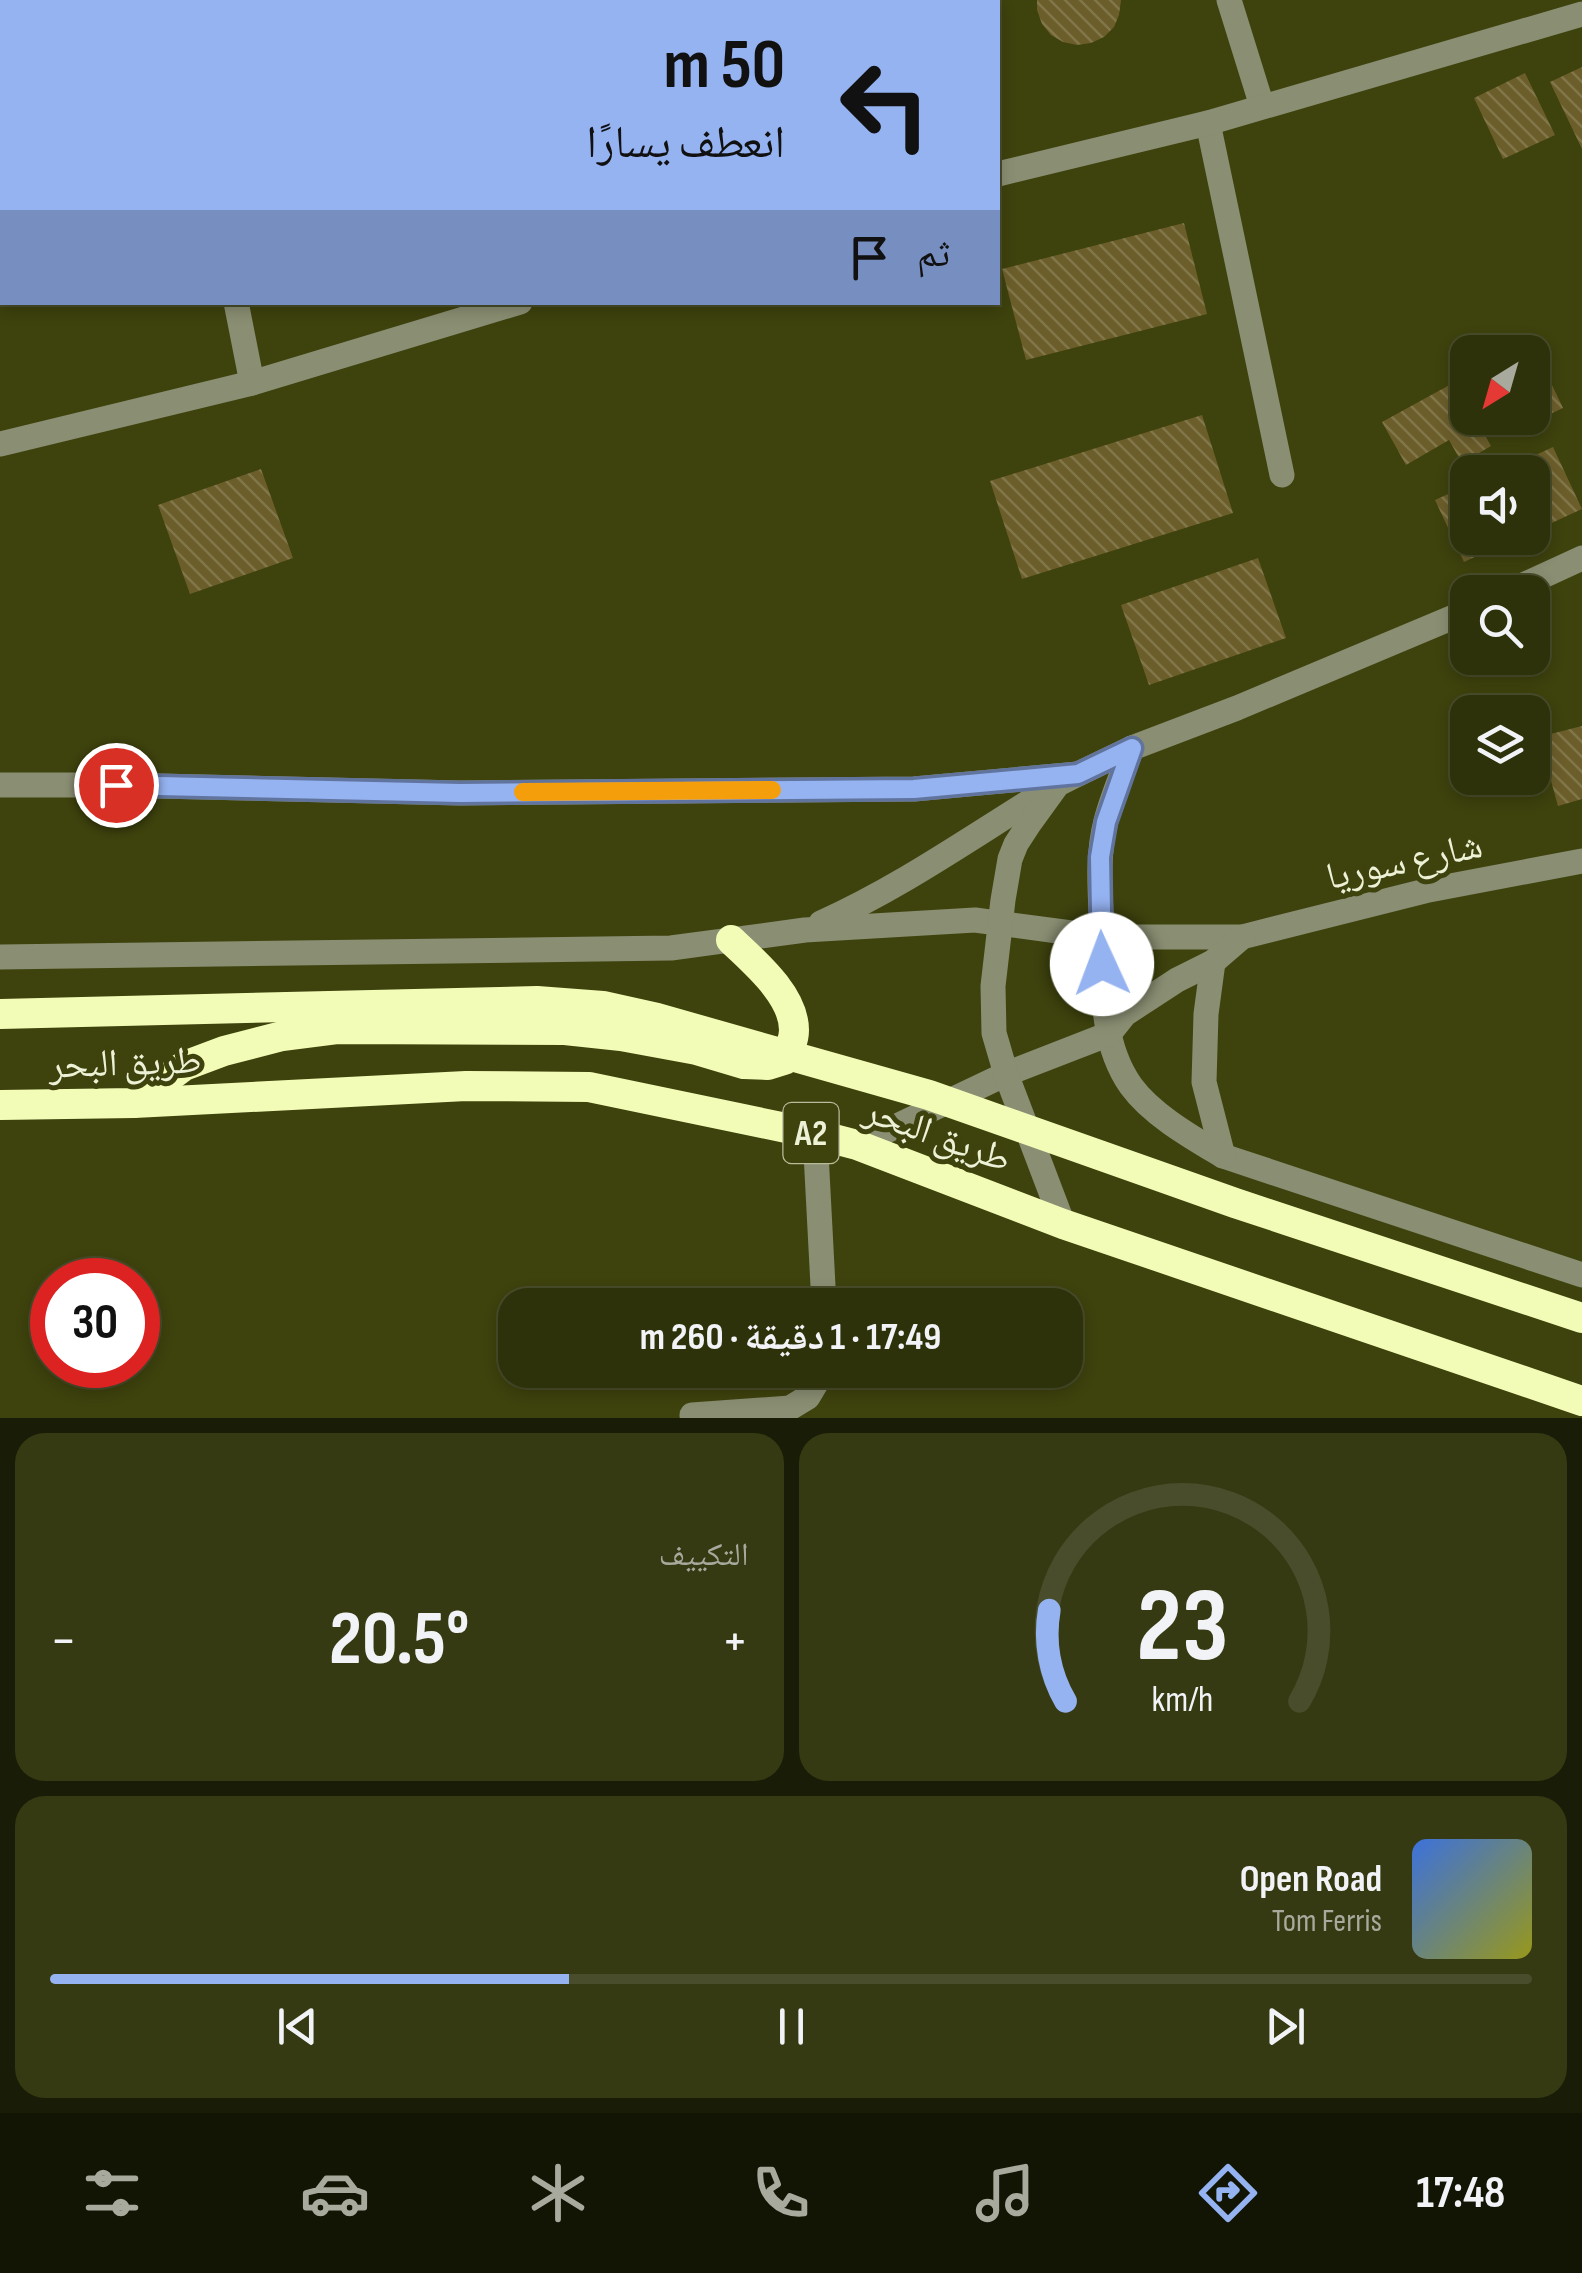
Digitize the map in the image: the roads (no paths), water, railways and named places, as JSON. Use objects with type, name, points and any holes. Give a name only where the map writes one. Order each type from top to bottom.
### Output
[{"type":"highway","points":[[134,1103],[184,1066],[224,1051],[282,1036],[336,1030],[565,1030],[697,1050],[744,1064],[784,1060],[794,1026],[784,998],[732,940]]},
{"type":"highway","name":"طريق البحر","points":[[0,1014],[538,1000],[603,1006],[929,1095],[1235,1203],[1582,1318]]},
{"type":"highway","name":"طريق البحر","points":[[0,1105],[134,1103],[466,1086],[589,1087],[857,1144],[1063,1224],[1582,1401]]},
{"type":"street","points":[[1229,0],[1262,106]]},
{"type":"street","points":[[1000,174],[1208,122],[1582,14]]},
{"type":"street","points":[[1208,122],[1282,475]]},
{"type":"street","points":[[237,305],[252,383]]},
{"type":"street","points":[[0,444],[252,383],[510,305]]},
{"type":"street","points":[[1545,575],[1582,558]]},
{"type":"street","points":[[805,930],[929,867],[1068,779],[1132,748],[1450,619]]},
{"type":"street","points":[[1132,748],[1106,822],[1100,857],[1109,1034],[1114,1054],[1134,1090],[1179,1130],[1223,1156],[1582,1275]]},
{"type":"street","points":[[0,785],[460,793],[874,790],[1068,779]]},
{"type":"street","points":[[1063,1224],[1006,1074],[994,1033],[993,1013],[994,959],[1010,859],[1016,844],[1068,779]]},
{"type":"street","name":"شارع سوريا","points":[[1242,936],[1429,890],[1582,861]]},
{"type":"street","points":[[0,957],[671,948],[805,930],[976,920],[1102,937],[1242,936]]},
{"type":"street","points":[[857,1144],[1006,1074],[1109,1034],[1125,1014],[1176,980],[1213,962],[1242,936]]},
{"type":"street","points":[[1213,962],[1206,1014],[1204,1082],[1223,1156]]},
{"type":"street","points":[[815,1134],[823,1288]]},
{"type":"street","points":[[692,1415],[790,1408],[808,1397],[813,1388]]}]
